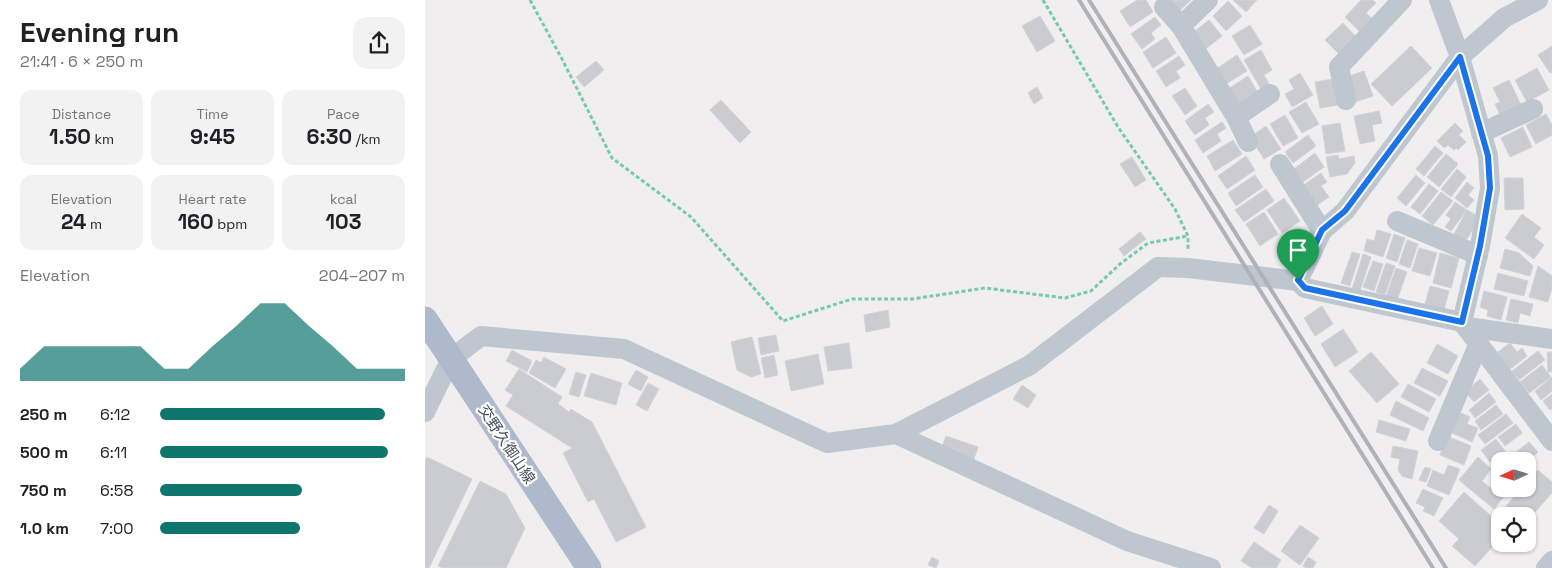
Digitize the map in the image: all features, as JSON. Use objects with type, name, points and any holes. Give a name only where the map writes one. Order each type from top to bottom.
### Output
[{"type":"main road","name":"交野久御山線","points":[[425,319],[589,568]]},
{"type":"street","points":[[1181,26],[1207,0]]},
{"type":"street","points":[[1346,100],[1339,67],[1402,0]]},
{"type":"street","points":[[1439,0],[1460,57],[1488,156],[1490,188],[1464,325]]},
{"type":"street","points":[[1298,280],[1322,230],[1345,211],[1460,57],[1504,18],[1538,0]]},
{"type":"street","points":[[1164,7],[1181,26],[1236,117],[1248,142]]},
{"type":"street","points":[[1236,117],[1270,94]]},
{"type":"street","points":[[1481,133],[1533,109]]},
{"type":"street","points":[[1280,164],[1322,230]]},
{"type":"street","points":[[1397,220],[1478,255]]},
{"type":"street","points":[[425,412],[451,359],[481,336],[624,349],[827,443],[896,434],[1030,365],[1158,267],[1188,268],[1298,280],[1305,288],[1464,325],[1552,339]]},
{"type":"street","points":[[1464,325],[1552,441]]},
{"type":"street","points":[[1438,441],[1479,343]]},
{"type":"street","points":[[896,434],[1127,540],[1211,568]]},
{"type":"street","points":[[1546,568],[1552,561]]},
{"type":"path","points":[[530,0],[612,158],[691,217],[783,321],[852,299],[912,299],[985,288],[1065,298],[1091,291],[1120,264],[1148,243],[1188,236]]},
{"type":"path","points":[[1043,0],[1118,127],[1175,208],[1188,236],[1188,268]]},
{"type":"building","points":[[1137,0],[1146,0],[1153,12],[1130,27],[1120,11]]},
{"type":"building","points":[[1166,0],[1191,0],[1177,13]]},
{"type":"building","points":[[1233,0],[1257,0],[1246,12]]},
{"type":"building","points":[[1361,0],[1373,0],[1376,3],[1366,13],[1373,19],[1360,32],[1345,17]]},
{"type":"building","points":[[1228,1],[1242,16],[1226,31],[1213,16]]},
{"type":"building","points":[[1040,16],[1055,41],[1037,52],[1022,26]]},
{"type":"building","points":[[1155,17],[1161,25],[1151,33],[1155,39],[1142,49],[1131,34]]},
{"type":"building","points":[[1209,20],[1222,36],[1203,51],[1190,35]]},
{"type":"building","points":[[1343,23],[1358,39],[1340,55],[1325,40]]},
{"type":"building","points":[[1250,25],[1262,44],[1244,55],[1232,36]]},
{"type":"building","points":[[1166,37],[1176,53],[1153,68],[1143,52]]},
{"type":"building","points":[[1411,46],[1432,68],[1392,106],[1371,84]]},
{"type":"building","points":[[1552,46],[1552,72],[1550,73],[1538,55]]},
{"type":"building","points":[[1261,50],[1272,70],[1264,75],[1269,84],[1261,89],[1244,60]]},
{"type":"building","points":[[1237,55],[1247,71],[1226,84],[1216,69]]},
{"type":"building","points":[[1179,56],[1185,65],[1176,71],[1180,78],[1166,87],[1156,71]]},
{"type":"building","points":[[596,61],[604,70],[584,87],[576,77]]},
{"type":"building","points":[[1537,68],[1549,90],[1527,102],[1515,80]]},
{"type":"building","points":[[1364,71],[1373,96],[1355,102],[1346,77]]},
{"type":"building","points":[[1300,73],[1313,95],[1292,107],[1285,94],[1294,89],[1289,80]]},
{"type":"building","points":[[1248,76],[1258,93],[1238,105],[1228,89]]},
{"type":"building","points":[[1333,79],[1338,105],[1320,108],[1315,82]]},
{"type":"building","points":[[1509,80],[1522,107],[1501,117],[1495,104],[1500,102],[1493,88]]},
{"type":"building","points":[[1037,87],[1043,98],[1034,104],[1028,93]]},
{"type":"building","points":[[1185,88],[1197,106],[1185,115],[1172,96]]},
{"type":"building","points":[[721,100],[751,132],[740,143],[710,110]]},
{"type":"building","points":[[1306,102],[1319,124],[1302,133],[1289,112]]},
{"type":"building","points":[[1208,104],[1214,112],[1205,118],[1209,125],[1195,135],[1185,121]]},
{"type":"building","points":[[1379,111],[1382,123],[1372,125],[1375,141],[1360,144],[1354,116]]},
{"type":"building","points":[[1546,114],[1552,125],[1552,135],[1536,144],[1526,125]]},
{"type":"building","points":[[1285,115],[1298,138],[1283,146],[1270,124]]},
{"type":"building","points":[[1222,122],[1226,128],[1217,134],[1221,141],[1203,153],[1195,140]]},
{"type":"building","points":[[1340,123],[1345,151],[1326,154],[1322,126]]},
{"type":"building","points":[[1455,123],[1463,131],[1459,135],[1466,142],[1458,150],[1456,148],[1454,150],[1448,145],[1444,148],[1437,141]]},
{"type":"building","points":[[1266,126],[1281,149],[1264,159],[1250,137]]},
{"type":"building","points":[[1523,127],[1532,147],[1510,157],[1501,138]]},
{"type":"building","points":[[1308,135],[1316,146],[1293,163],[1285,152]]},
{"type":"building","points":[[1233,140],[1242,154],[1215,171],[1207,156]]},
{"type":"building","points":[[1435,146],[1443,153],[1424,176],[1416,169]]},
{"type":"building","points":[[1315,153],[1324,167],[1303,182],[1294,169]]},
{"type":"building","points":[[1446,154],[1458,164],[1439,187],[1427,177]]},
{"type":"building","points":[[1338,155],[1339,159],[1354,156],[1355,163],[1347,174],[1330,177],[1326,157]]},
{"type":"building","points":[[1246,156],[1255,170],[1227,189],[1218,176]]},
{"type":"building","points":[[1132,157],[1146,180],[1135,187],[1120,164]]},
{"type":"building","points":[[1457,169],[1466,177],[1451,197],[1441,189]]},
{"type":"building","points":[[1321,173],[1327,182],[1321,186],[1329,197],[1316,206],[1302,186]]},
{"type":"building","points":[[1255,175],[1263,187],[1236,206],[1228,193]]},
{"type":"building","points":[[1416,175],[1425,183],[1406,206],[1397,198]]},
{"type":"building","points":[[1504,178],[1523,178],[1524,209],[1505,210]]},
{"type":"building","points":[[1467,182],[1474,188],[1468,195],[1474,200],[1467,208],[1455,198]]},
{"type":"building","points":[[1429,184],[1438,191],[1420,214],[1411,207]]},
{"type":"building","points":[[1266,189],[1274,201],[1244,222],[1235,210]]},
{"type":"building","points":[[1441,192],[1453,201],[1433,225],[1422,216]]},
{"type":"building","points":[[1284,198],[1300,221],[1282,233],[1267,210]]},
{"type":"building","points":[[1455,202],[1467,210],[1451,231],[1445,227],[1451,219],[1446,215]]},
{"type":"building","points":[[1467,210],[1479,217],[1468,238],[1460,241],[1453,236]]},
{"type":"building","points":[[1264,212],[1278,234],[1260,246],[1246,224]]},
{"type":"building","points":[[1522,214],[1541,228],[1534,237],[1544,245],[1534,259],[1505,238]]},
{"type":"building","points":[[1377,230],[1391,234],[1383,257],[1364,251],[1367,239],[1374,241]]},
{"type":"building","points":[[1140,232],[1146,239],[1124,256],[1119,249]]},
{"type":"building","points":[[1394,234],[1405,238],[1397,262],[1386,258]]},
{"type":"building","points":[[1407,240],[1418,244],[1410,268],[1399,264]]},
{"type":"building","points":[[1419,248],[1437,253],[1430,276],[1412,271]]},
{"type":"building","points":[[1505,249],[1519,253],[1533,266],[1530,276],[1500,268]]},
{"type":"building","points":[[1352,252],[1360,254],[1350,286],[1341,283]]},
{"type":"building","points":[[1440,253],[1459,258],[1451,288],[1433,283]]},
{"type":"building","points":[[1363,254],[1371,257],[1360,291],[1352,289]]},
{"type":"building","points":[[1373,261],[1383,264],[1374,291],[1363,287]]},
{"type":"building","points":[[1386,263],[1395,266],[1385,295],[1376,292]]},
{"type":"building","points":[[1538,266],[1552,276],[1552,288],[1548,302],[1529,297]]},
{"type":"building","points":[[1396,268],[1407,272],[1396,303],[1385,300]]},
{"type":"building","points":[[1498,273],[1528,281],[1524,296],[1494,289]]},
{"type":"building","points":[[1430,286],[1449,291],[1443,313],[1424,308]]},
{"type":"building","points":[[1484,291],[1507,297],[1501,320],[1487,316],[1488,310],[1480,307]]},
{"type":"building","points":[[1511,299],[1533,304],[1530,316],[1520,313],[1518,323],[1506,320]]},
{"type":"building","points":[[1322,306],[1333,324],[1315,336],[1304,318]]},
{"type":"building","points":[[888,310],[890,327],[866,332],[864,315]]},
{"type":"building","points":[[1343,329],[1358,352],[1335,367],[1321,344]]},
{"type":"building","points":[[776,335],[779,351],[761,355],[758,338]]},
{"type":"building","points":[[752,337],[761,374],[751,377],[737,370],[731,342]]},
{"type":"building","points":[[849,343],[852,368],[828,371],[824,347]]},
{"type":"building","points":[[1510,343],[1517,352],[1522,348],[1527,356],[1508,371],[1495,354]]},
{"type":"building","points":[[1437,344],[1458,356],[1448,374],[1427,363]]},
{"type":"building","points":[[512,350],[532,361],[527,372],[506,361]]},
{"type":"building","points":[[1538,351],[1545,360],[1519,380],[1512,371]]},
{"type":"building","points":[[1371,352],[1399,384],[1377,403],[1349,371]]},
{"type":"building","points":[[1547,352],[1552,352],[1552,372],[1548,372]]},
{"type":"building","points":[[818,354],[824,384],[791,391],[785,361]]},
{"type":"building","points":[[774,355],[778,375],[765,378],[761,358]]},
{"type":"building","points":[[544,357],[566,369],[555,388],[529,373],[536,360],[541,363]]},
{"type":"building","points":[[1542,365],[1551,377],[1529,393],[1520,382]]},
{"type":"building","points":[[1422,368],[1448,381],[1440,396],[1414,383]]},
{"type":"building","points":[[519,369],[562,397],[558,404],[569,412],[571,409],[592,422],[646,527],[616,542],[594,499],[588,502],[563,453],[572,448],[506,406],[513,395],[505,390]]},
{"type":"building","points":[[636,370],[648,377],[641,391],[628,384]]},
{"type":"building","points":[[576,372],[586,375],[579,397],[569,394]]},
{"type":"building","points":[[591,373],[622,383],[616,405],[584,396]]},
{"type":"building","points":[[1552,377],[1552,391],[1541,400],[1535,391]]},
{"type":"building","points":[[1480,379],[1489,390],[1474,402],[1465,392]]},
{"type":"building","points":[[648,383],[659,389],[647,411],[636,405]]},
{"type":"building","points":[[1408,384],[1436,399],[1429,412],[1401,397]]},
{"type":"building","points":[[1022,385],[1036,395],[1028,408],[1013,399]]},
{"type":"building","points":[[1489,393],[1496,402],[1475,418],[1469,410]]},
{"type":"building","points":[[1552,394],[1552,409],[1550,410],[1543,401]]},
{"type":"building","points":[[1396,401],[1429,418],[1423,431],[1390,415]]},
{"type":"building","points":[[1496,405],[1503,414],[1481,430],[1475,421]]},
{"type":"building","points":[[1459,412],[1470,417],[1467,424],[1478,428],[1472,442],[1450,432]]},
{"type":"building","points":[[1506,414],[1513,423],[1485,444],[1478,435]]},
{"type":"building","points":[[1379,420],[1410,429],[1406,441],[1376,432]]},
{"type":"building","points":[[1516,424],[1522,433],[1505,446],[1498,437]]},
{"type":"building","points":[[946,436],[978,447],[973,462],[941,450]]},
{"type":"building","points":[[1447,436],[1471,446],[1464,465],[1440,455]]},
{"type":"building","points":[[1496,439],[1505,451],[1491,452],[1490,462],[1481,450]]},
{"type":"building","points":[[1529,442],[1538,452],[1536,454],[1536,452],[1516,452]]},
{"type":"building","points":[[1393,446],[1418,451],[1412,479],[1402,476],[1398,470],[1400,459],[1391,457]]},
{"type":"building","points":[[427,457],[472,479],[429,568],[425,568],[425,461]]},
{"type":"building","points":[[1478,457],[1491,469],[1482,481],[1490,488],[1491,487],[1491,498],[1503,498],[1496,507],[1492,507],[1459,480]]},
{"type":"building","points":[[1448,465],[1460,469],[1449,495],[1427,486],[1433,470],[1444,475]]},
{"type":"building","points":[[1425,467],[1431,469],[1426,482],[1419,480]]},
{"type":"building","points":[[1538,470],[1552,482],[1552,493],[1536,511],[1536,507],[1506,506],[1513,498],[1536,498],[1536,472]]},
{"type":"building","points":[[480,481],[506,494],[525,528],[506,568],[443,568],[438,566]]},
{"type":"building","points":[[1423,489],[1443,498],[1434,516],[1423,511],[1425,507],[1416,503]]},
{"type":"building","points":[[1464,492],[1491,516],[1491,548],[1475,566],[1452,546],[1459,539],[1439,521]]},
{"type":"building","points":[[1269,505],[1278,511],[1264,534],[1254,528]]},
{"type":"building","points":[[1300,525],[1319,538],[1300,565],[1281,551]]},
{"type":"building","points":[[1254,542],[1281,560],[1276,568],[1252,568],[1241,561]]},
{"type":"building","points":[[932,557],[939,561],[936,568],[928,565]]},
{"type":"building","points":[[1308,557],[1316,562],[1313,568],[1303,566]]},
{"type":"railway","points":[[1079,0],[1433,568]]},
{"type":"railway","points":[[1089,0],[1446,568]]},
{"type":"route","points":[[1460,57],[1488,156],[1490,188],[1480,246],[1462,322],[1305,288],[1298,280],[1322,230],[1345,211],[1460,57]]}]
